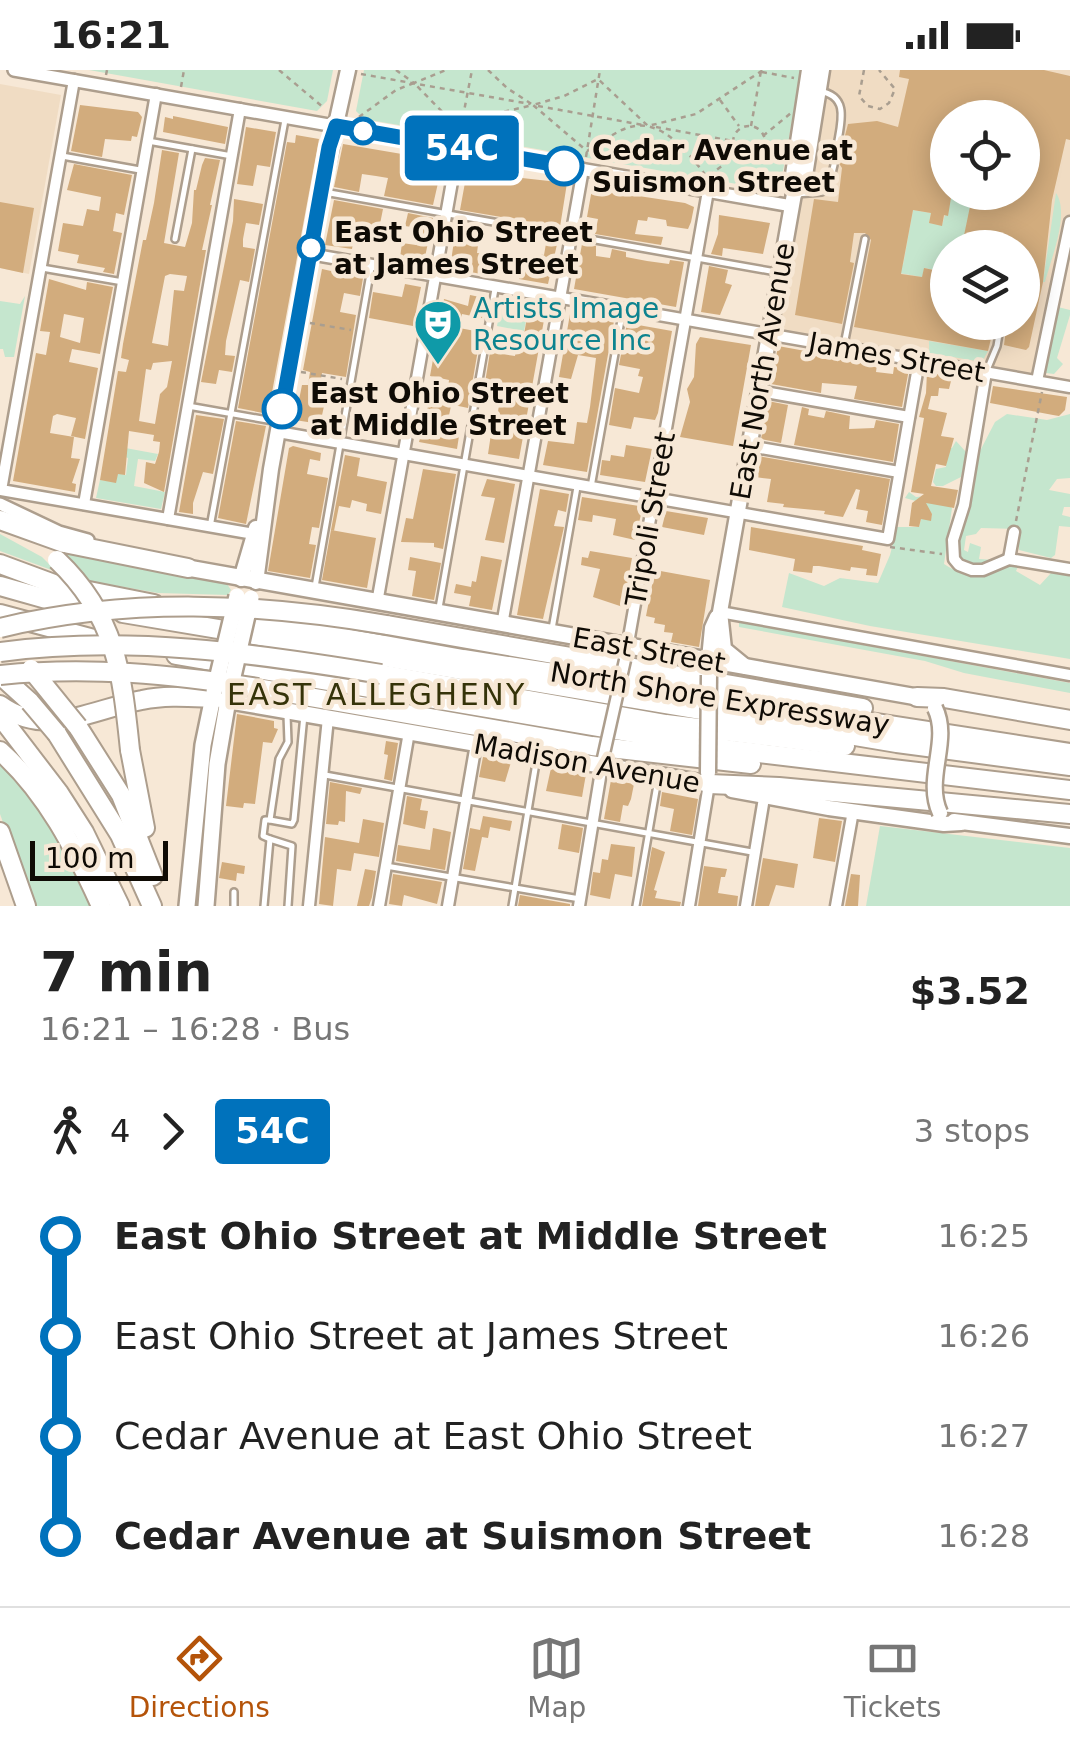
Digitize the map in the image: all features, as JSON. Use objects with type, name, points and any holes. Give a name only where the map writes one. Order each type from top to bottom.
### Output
[{"type":"highway","points":[[0,522],[53,540],[188,568]]},
{"type":"highway","points":[[0,522],[57,560],[84,587],[106,623],[122,681],[156,906]]},
{"type":"highway","name":"North Shore Expressway","points":[[0,564],[75,589],[463,658],[1029,745]]},
{"type":"highway","points":[[0,584],[57,602],[547,686],[1070,769]]},
{"type":"highway","points":[[0,628],[94,612],[188,606],[295,610],[981,727],[1029,745],[1070,753]]},
{"type":"highway","name":"North Shore Expressway","points":[[0,614],[132,648],[688,743],[910,772]]},
{"type":"highway","points":[[0,641],[40,678],[78,727],[121,795],[153,876]]},
{"type":"highway","points":[[0,652],[80,646],[242,652],[666,724],[1070,769]]},
{"type":"highway","points":[[0,675],[71,671],[153,674],[655,755],[883,777],[910,772],[1070,790]]},
{"type":"highway","points":[[0,675],[57,734],[120,835],[156,906]]},
{"type":"highway","points":[[0,705],[22,720],[51,721],[146,699],[221,696]]},
{"type":"highway","points":[[917,697],[944,698],[1070,720]]},
{"type":"highway","points":[[0,716],[84,832],[120,906]]},
{"type":"highway","points":[[0,751],[42,798],[68,840],[100,906]]},
{"type":"highway","points":[[709,778],[1070,814]]},
{"type":"highway","points":[[0,832],[26,906]]},
{"type":"main road","name":"East North Avenue","points":[[747,667],[724,649],[720,612],[793,200],[792,181],[809,82],[822,70]]},
{"type":"main road","points":[[187,906],[203,745],[221,696],[248,580],[321,192],[336,126],[354,72]]},
{"type":"main road","points":[[248,580],[254,534],[271,469]]},
{"type":"main road","name":"East Street","points":[[188,568],[552,633],[626,653],[708,668],[747,667],[917,697],[935,708],[941,728],[933,783],[940,813],[961,823],[1070,836]]},
{"type":"main road","name":"East North Avenue","points":[[709,778],[708,668],[712,628],[720,612]]},
{"type":"main road","points":[[206,906],[221,696]]},
{"type":"main road","name":"Madison Avenue","points":[[221,696],[476,744],[602,762],[658,776],[709,778],[764,798],[944,824],[961,823]]},
{"type":"main road","points":[[895,816],[924,811],[933,783]]},
{"type":"street","points":[[14,70],[793,200]]},
{"type":"street","points":[[74,80],[1,490],[254,534]]},
{"type":"street","points":[[84,504],[156,94]]},
{"type":"street","points":[[168,519],[240,109]]},
{"type":"street","points":[[377,603],[459,143]]},
{"type":"street","points":[[502,624],[584,164]]},
{"type":"street","name":"Tripoli Street","points":[[579,902],[686,320],[707,183]]},
{"type":"street","points":[[1039,387],[1070,222]]},
{"type":"street","name":"James Street","points":[[310,254],[986,372],[1039,387],[1070,387]]},
{"type":"street","points":[[279,427],[340,442],[737,512],[887,543],[919,361]]},
{"type":"street","points":[[986,372],[953,556],[959,565],[972,570],[983,570],[1009,559],[1070,569]]},
{"type":"street","points":[[759,391],[909,417]]},
{"type":"street","points":[[749,446],[900,472]]},
{"type":"street","points":[[0,504],[59,532],[188,568]]},
{"type":"street","points":[[1009,559],[1014,530]]},
{"type":"street","points":[[720,612],[1070,676]]},
{"type":"street","points":[[309,906],[328,718]]},
{"type":"street","points":[[379,906],[410,732]]},
{"type":"street","points":[[448,906],[476,744]]},
{"type":"street","points":[[689,906],[709,778]]},
{"type":"street","points":[[746,906],[764,798]]},
{"type":"street","points":[[836,906],[853,811]]},
{"type":"lane","points":[[809,82],[836,97],[842,110],[837,146]]},
{"type":"lane","points":[[210,526],[285,117]]},
{"type":"lane","points":[[148,141],[232,156]]},
{"type":"lane","points":[[175,239],[192,148]]},
{"type":"lane","points":[[60,156],[143,170]]},
{"type":"lane","points":[[793,200],[822,192],[830,182],[834,165]]},
{"type":"lane","points":[[321,192],[780,272]]},
{"type":"lane","points":[[844,348],[865,239]]},
{"type":"lane","points":[[314,592],[372,265]]},
{"type":"lane","points":[[40,268],[123,282]]},
{"type":"lane","points":[[438,613],[496,286]]},
{"type":"lane","points":[[591,487],[623,309]]},
{"type":"lane","points":[[986,372],[998,340]]},
{"type":"lane","points":[[188,406],[279,427]]},
{"type":"lane","points":[[552,633],[578,484]]},
{"type":"lane","points":[[270,820],[279,759],[288,742],[287,731],[295,712]]},
{"type":"lane","points":[[288,906],[292,846],[263,836],[265,820],[292,824],[294,820],[302,732],[295,712]]},
{"type":"lane","points":[[287,731],[302,732]]},
{"type":"lane","points":[[512,906],[538,754]]},
{"type":"lane","points":[[322,774],[754,852]]},
{"type":"lane","points":[[636,906],[658,776]]},
{"type":"lane","points":[[264,906],[270,839]]},
{"type":"lane","points":[[386,866],[579,902]]},
{"type":"lane","points":[[234,892],[234,906]]},
{"type":"path","points":[[181,87],[184,70]]},
{"type":"path","points":[[279,70],[324,108]]},
{"type":"path","points":[[396,70],[461,131]]},
{"type":"path","points":[[359,117],[396,90],[446,70]]},
{"type":"path","points":[[459,143],[472,70]]},
{"type":"path","points":[[488,70],[587,152]]},
{"type":"path","points":[[584,164],[600,70]]},
{"type":"path","points":[[587,152],[628,127],[696,114],[762,70],[809,82]]},
{"type":"path","points":[[751,126],[762,70]]},
{"type":"path","points":[[864,70],[859,96],[868,106],[880,109],[889,104],[895,89],[880,70]]},
{"type":"path","points":[[354,72],[733,141]]},
{"type":"path","points":[[461,131],[490,116],[564,96],[598,79]]},
{"type":"path","points":[[598,79],[648,126],[665,133],[690,154],[707,183],[738,154]]},
{"type":"path","points":[[719,99],[741,128]]},
{"type":"path","points":[[733,141],[738,154],[755,157],[764,147],[764,136],[796,109]]},
{"type":"path","points":[[733,141],[741,128],[751,126],[764,136]]},
{"type":"path","points":[[308,322],[357,331]]},
{"type":"path","points":[[300,372],[349,380]]},
{"type":"path","points":[[1014,530],[1039,387]]},
{"type":"path","points":[[887,543],[953,556]]},
{"type":"shaded area","points":[[816,70],[1070,70],[1070,222],[1037,381],[769,334]]},
{"type":"shaded area","points":[[0,84],[61,95],[29,274],[0,268]]},
{"type":"green space","points":[[89,70],[333,70],[327,101],[317,111]]},
{"type":"green space","points":[[364,70],[801,70],[781,182],[771,190],[364,119],[356,111]]},
{"type":"green space","points":[[1056,193],[1060,224],[1043,282]]},
{"type":"green space","points":[[913,210],[931,213],[929,223],[942,225],[947,210],[970,210],[966,230],[930,230],[930,269],[925,268],[922,277],[877,269],[878,261],[903,265]]},
{"type":"green space","points":[[25,296],[14,357],[5,357],[0,349],[0,301],[20,304]]},
{"type":"green space","points":[[502,300],[529,306],[524,331],[497,326]]},
{"type":"green space","points":[[1058,307],[1070,310],[1070,315],[1057,358],[1063,364],[1054,374],[1046,373]]},
{"type":"green space","points":[[929,341],[988,351],[982,362],[929,353]]},
{"type":"green space","points":[[1007,414],[1047,420],[1070,414],[1070,478],[1057,479],[1049,490],[1070,494],[1070,507],[1064,507],[1062,515],[1070,517],[1070,527],[1059,526],[1055,555],[1051,558],[1019,550],[1019,529],[981,528],[966,536],[964,550],[968,552],[970,543],[981,547],[979,559],[994,560],[981,568],[959,562],[955,539],[970,503],[980,451],[995,422]]},
{"type":"green space","points":[[956,441],[966,452],[961,477],[936,486],[936,469],[946,467],[947,448],[952,448]]},
{"type":"green space","points":[[120,447],[158,454],[155,461],[138,459],[134,486],[165,492],[161,509],[96,498],[100,480],[116,482],[116,473],[126,475],[128,458],[119,455]]},
{"type":"green space","points":[[909,492],[916,497],[936,495],[952,508],[944,564],[954,570],[975,576],[1006,563],[1038,569],[1018,567],[1016,571],[1040,585],[1051,573],[1070,576],[1070,659],[870,626],[782,607],[789,573],[824,586],[840,578],[878,583],[897,527],[919,527],[921,519],[931,518],[923,503],[905,498]]},
{"type":"green space","points":[[0,534],[42,557],[57,572],[0,551]]},
{"type":"green space","points":[[59,550],[227,584],[231,590],[228,595],[158,593],[101,583],[100,589],[94,588]]},
{"type":"green space","points":[[739,622],[1070,683],[1070,693],[964,673],[925,661],[739,627]]},
{"type":"green space","points":[[0,762],[53,831],[95,906],[33,906],[0,814]]},
{"type":"green space","points":[[880,826],[1070,848],[1070,906],[866,906]]},
{"type":"building","points":[[900,70],[1044,70],[1070,76],[1070,140],[1066,139],[1052,200],[1040,296],[1040,230],[965,230],[969,210],[1040,210],[1040,100],[930,100],[930,210],[949,210],[948,216],[944,215],[942,226],[929,223],[931,213],[913,210],[901,274],[922,277],[924,268],[930,269],[930,340],[991,340],[988,351],[854,327],[871,240],[865,233],[854,233],[850,262],[854,263],[842,324],[795,315],[814,199],[838,202],[842,168],[836,159],[828,164],[831,144],[834,151],[841,151],[848,124],[877,121],[898,127],[909,79],[899,77]]},
{"type":"building","points":[[80,105],[138,112],[142,117],[137,137],[132,136],[131,141],[105,139],[102,157],[71,151]]},
{"type":"building","points":[[165,117],[228,127],[225,144],[163,132]]},
{"type":"building","points":[[246,127],[276,132],[270,167],[257,165],[253,186],[237,184]]},
{"type":"building","points":[[296,135],[319,139],[268,414],[238,408],[287,142],[295,143]]},
{"type":"building","points":[[343,144],[443,161],[433,205],[384,196],[388,178],[362,174],[359,192],[334,187]]},
{"type":"building","points":[[162,150],[179,153],[164,243],[185,247],[202,165],[205,158],[220,160],[164,492],[144,483],[146,462],[155,464],[159,452],[160,442],[153,441],[154,435],[129,431],[125,475],[118,474],[116,483],[100,480],[118,371],[126,372],[129,360],[121,358],[123,344]],"holes":[[[165,276],[187,276],[184,291],[174,290],[168,346],[152,343]],[[172,361],[155,424],[139,421],[146,369],[151,370],[153,363]]]},
{"type":"building","points":[[74,164],[132,175],[124,215],[116,213],[113,231],[122,233],[114,274],[103,272],[105,268],[77,263],[79,255],[58,251],[63,223],[83,226],[87,209],[99,211],[101,197],[67,190]]},
{"type":"building","points":[[468,166],[567,183],[560,227],[460,210]]},
{"type":"building","points":[[592,189],[685,203],[694,207],[691,222],[688,229],[667,226],[666,220],[638,220],[635,234],[663,237],[661,245],[595,234],[598,219],[587,217]]},
{"type":"building","points":[[234,199],[263,204],[259,225],[246,223],[243,239],[243,247],[255,249],[249,282],[240,280],[226,341],[225,355],[235,356],[232,372],[219,370],[216,384],[201,382],[233,221]]},
{"type":"building","points":[[334,200],[383,209],[378,234],[355,230],[352,249],[325,245]]},
{"type":"building","points":[[0,202],[34,208],[23,273],[0,268]]},
{"type":"building","points":[[408,213],[433,218],[424,262],[400,258],[402,243],[416,245],[419,228],[405,226]]},
{"type":"building","points":[[719,215],[770,223],[763,254],[723,248],[722,256],[711,254]]},
{"type":"building","points":[[547,238],[558,240],[548,284],[519,279],[522,264],[528,265],[530,259],[538,260],[539,254],[544,255]]},
{"type":"building","points":[[454,241],[478,245],[477,253],[485,254],[481,274],[450,268]]},
{"type":"building","points":[[582,244],[596,246],[596,256],[610,258],[612,249],[626,252],[626,257],[647,261],[684,262],[676,307],[574,289]]},
{"type":"building","points":[[709,266],[728,270],[725,283],[732,285],[720,315],[701,312]]},
{"type":"building","points":[[322,269],[363,278],[360,296],[344,293],[340,312],[356,315],[346,377],[322,373],[320,387],[342,391],[340,404],[325,402],[320,424],[295,420],[302,385],[308,385],[310,372],[303,370]]},
{"type":"building","points":[[49,279],[86,290],[87,282],[113,287],[100,354],[72,349],[69,362],[98,368],[85,439],[71,436],[76,418],[53,416],[50,433],[74,437],[71,458],[80,459],[72,483],[76,484],[75,492],[13,481],[36,353],[46,355],[50,332],[40,331]],"holes":[[[64,314],[84,318],[80,343],[60,337]]]},
{"type":"building","points":[[405,284],[421,287],[413,326],[369,318],[373,292],[402,297]]},
{"type":"building","points":[[470,295],[485,298],[482,318],[462,314],[459,328],[481,332],[468,408],[449,404],[449,380],[430,376],[444,299],[468,306]]},
{"type":"building","points":[[529,306],[546,309],[519,459],[488,454],[491,434],[479,432],[481,421],[496,424],[500,399],[483,395],[490,352],[515,356],[516,347],[523,340]]},
{"type":"building","points":[[570,314],[614,321],[587,472],[543,465],[548,441],[574,444],[577,422],[587,423],[590,407],[596,358],[578,355],[571,379],[559,377]]},
{"type":"building","points":[[627,323],[672,331],[658,413],[655,420],[634,417],[631,429],[609,425],[615,388],[639,393],[643,377],[638,376],[640,369],[619,365]]},
{"type":"building","points":[[700,337],[751,345],[733,446],[680,437]]},
{"type":"building","points":[[1005,340],[1031,340],[1026,350],[1004,345]]},
{"type":"building","points":[[778,346],[877,364],[876,372],[893,374],[894,367],[909,369],[902,407],[854,399],[857,386],[822,383],[821,393],[771,384]]},
{"type":"building","points":[[927,372],[952,377],[949,389],[939,388],[938,396],[931,396],[928,409],[947,413],[941,436],[954,438],[946,466],[936,464],[931,486],[958,490],[954,508],[926,503],[931,521],[921,519],[919,527],[909,526],[912,503],[924,494],[911,492],[924,418],[919,417]]},
{"type":"building","points":[[993,386],[1067,397],[1065,410],[1059,416],[990,403]]},
{"type":"building","points":[[768,401],[788,405],[781,443],[761,439]]},
{"type":"building","points":[[429,402],[451,406],[445,434],[459,436],[457,449],[419,442]]},
{"type":"building","points":[[802,407],[809,409],[808,415],[824,418],[826,411],[850,416],[849,429],[874,428],[876,420],[899,424],[893,462],[794,445]]},
{"type":"building","points":[[196,415],[224,419],[213,474],[203,472],[193,514],[179,512]]},
{"type":"building","points":[[236,421],[266,426],[246,524],[218,518]]},
{"type":"building","points":[[626,445],[652,449],[645,482],[600,475],[602,460],[610,461],[611,455],[624,457]]},
{"type":"building","points":[[289,448],[321,453],[320,461],[310,459],[307,474],[328,478],[319,528],[312,527],[309,544],[316,545],[310,578],[268,571]]},
{"type":"building","points":[[345,455],[360,458],[357,476],[387,482],[381,514],[366,511],[367,504],[352,500],[350,508],[339,506],[334,531],[331,530]]},
{"type":"building","points":[[758,456],[890,479],[882,525],[866,522],[868,511],[856,509],[860,490],[856,489],[843,517],[767,502],[771,479],[755,477]]},
{"type":"building","points":[[423,469],[456,474],[443,549],[434,547],[434,543],[401,542],[406,518],[413,519]]},
{"type":"building","points":[[487,479],[515,484],[504,543],[485,540],[495,498],[481,496]]},
{"type":"building","points":[[540,489],[569,494],[566,512],[558,510],[554,526],[564,527],[543,619],[517,615]]},
{"type":"building","points":[[582,497],[639,506],[642,510],[635,540],[613,535],[616,519],[593,515],[592,522],[578,520]]},
{"type":"building","points":[[666,511],[708,518],[704,535],[662,527]]},
{"type":"building","points":[[751,527],[863,546],[862,550],[881,554],[877,576],[866,575],[867,569],[851,567],[850,571],[813,566],[812,573],[793,571],[795,559],[749,550]]},
{"type":"building","points":[[331,530],[376,538],[367,588],[322,580]]},
{"type":"building","points":[[590,551],[632,558],[623,607],[593,597],[600,569],[581,565],[582,557],[588,558]]},
{"type":"building","points":[[481,556],[502,560],[492,610],[469,606],[471,596],[454,593],[456,584],[471,587],[472,581],[476,582]]},
{"type":"building","points":[[410,557],[441,563],[434,600],[412,596],[416,571],[408,570]]},
{"type":"building","points":[[655,570],[710,580],[699,647],[671,642],[673,633],[664,632],[665,625],[646,616]]},
{"type":"building","points":[[237,714],[274,721],[274,728],[278,729],[272,743],[263,742],[255,804],[244,803],[243,808],[226,806]]},
{"type":"building","points":[[386,741],[398,743],[392,781],[384,779]]},
{"type":"building","points":[[483,757],[511,762],[505,782],[479,777]]},
{"type":"building","points":[[551,768],[586,774],[582,797],[546,791]]},
{"type":"building","points":[[611,780],[634,784],[628,806],[623,805],[620,822],[604,819]]},
{"type":"building","points":[[330,782],[362,788],[360,794],[346,791],[345,822],[339,821],[338,825],[326,824]]},
{"type":"building","points":[[662,792],[698,799],[692,835],[670,831],[674,809],[660,806]]},
{"type":"building","points":[[407,796],[422,799],[420,810],[428,811],[425,829],[403,824]]},
{"type":"building","points":[[483,816],[512,821],[510,831],[490,827],[488,838],[482,837],[475,871],[463,869],[470,828],[480,830]]},
{"type":"building","points":[[819,818],[842,821],[835,862],[813,858]]},
{"type":"building","points":[[363,819],[384,823],[379,857],[354,853],[351,871],[337,869],[333,906],[319,904],[325,837],[359,843]]},
{"type":"building","points":[[562,824],[583,828],[579,853],[558,849]]},
{"type":"building","points":[[433,828],[451,832],[445,870],[396,861],[398,845],[430,850]]},
{"type":"building","points":[[611,844],[635,847],[632,877],[615,874],[610,899],[590,895],[593,872],[600,873],[602,859],[608,860]]},
{"type":"building","points":[[652,847],[665,852],[655,898],[681,902],[680,906],[642,906]]},
{"type":"building","points":[[763,858],[798,864],[794,888],[776,885],[769,906],[755,906]]},
{"type":"building","points":[[222,862],[245,866],[244,874],[237,873],[236,881],[219,878]]},
{"type":"building","points":[[704,866],[727,869],[718,893],[738,896],[737,906],[698,906]]},
{"type":"building","points":[[365,869],[376,871],[372,897],[369,906],[357,906]]},
{"type":"building","points":[[393,874],[442,882],[437,904],[404,895],[402,906],[389,904]]},
{"type":"building","points":[[851,874],[860,875],[858,906],[845,906]]},
{"type":"building","points":[[520,895],[570,904],[570,906],[518,906]]},
{"type":"bus line","name":"54C","points":[[282,409],[336,126],[564,166]]},
{"type":"place","name":"Cedar Avenue at Suismon Street","points":[[564,166]]},
{"type":"place","name":"East Ohio Street at James Street","points":[[311,248]]},
{"type":"place","name":"Artists Image Resource Inc","points":[[438,366]]},
{"type":"place","name":"East Ohio Street at Middle Street","points":[[282,409]]},
{"type":"district","name":"EAST ALLEGHENY","points":[[377,695]]}]
